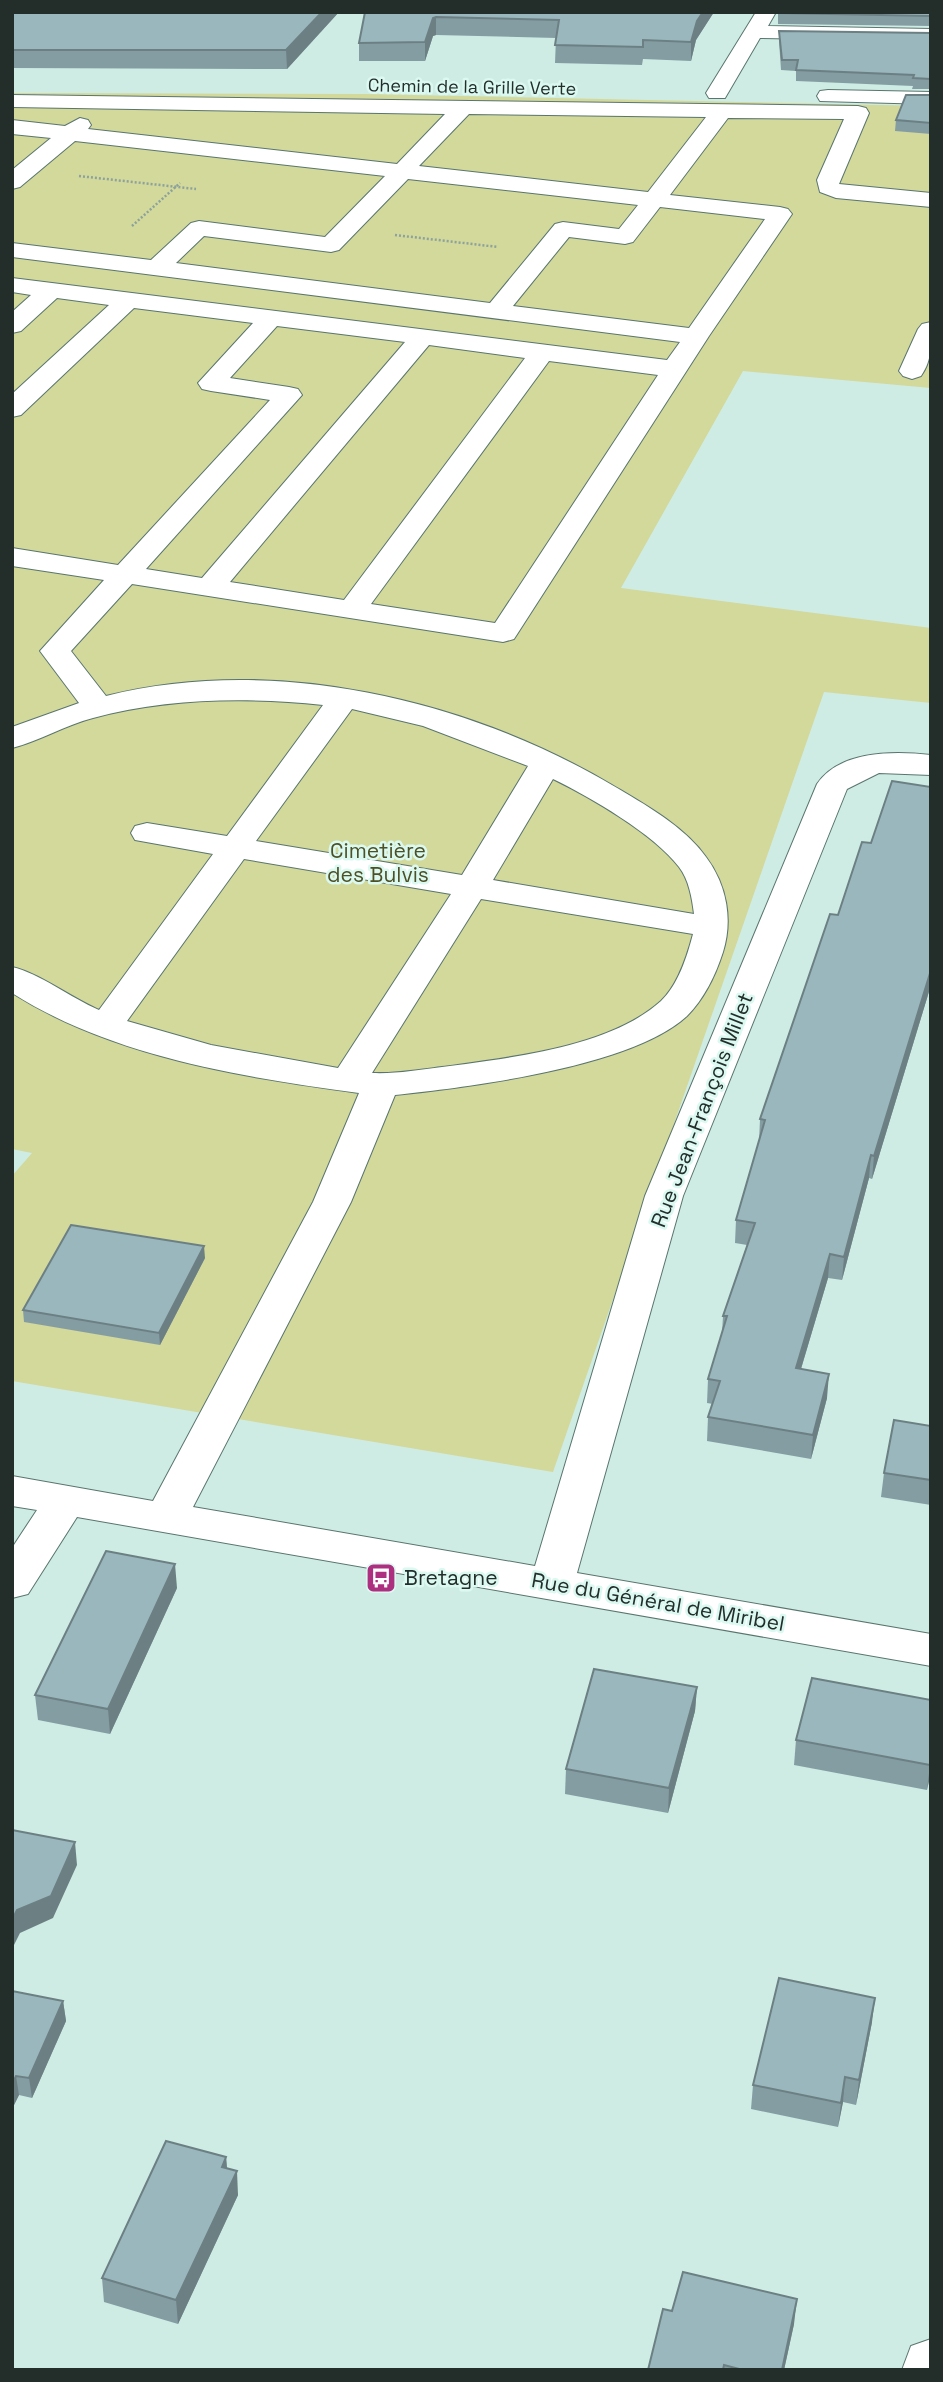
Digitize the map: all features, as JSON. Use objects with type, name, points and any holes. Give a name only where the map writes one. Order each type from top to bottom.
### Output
[{"type":"street","points":[[496,311],[563,229],[625,237],[720,101],[753,32],[766,12]]},
{"type":"street","points":[[753,32],[931,35]]},
{"type":"street","name":"Chemin de la Grille Verte","points":[[12,84],[342,85]]},
{"type":"street","points":[[155,270],[199,228],[331,245],[403,171],[474,91]]},
{"type":"street","points":[[12,101],[107,102],[474,91],[720,101],[858,113],[828,180],[828,187],[836,191],[931,200]]},
{"type":"street","name":"Chemin de la Grille Verte","points":[[474,91],[720,101],[931,99]]},
{"type":"street","points":[[19,176],[107,102]]},
{"type":"street","points":[[12,127],[780,214],[696,336],[503,633],[12,557]]},
{"type":"street","points":[[12,250],[696,336]]},
{"type":"street","points":[[12,285],[675,369]]},
{"type":"street","points":[[12,326],[51,290]]},
{"type":"street","points":[[12,409],[128,299]]},
{"type":"street","points":[[99,706],[55,651],[289,395],[211,383],[271,318]]},
{"type":"street","points":[[912,370],[931,329]]},
{"type":"street","points":[[210,587],[423,337]]},
{"type":"street","points":[[352,609],[542,352]]},
{"type":"street","points":[[12,739],[99,706],[160,696],[254,691],[344,698],[426,719],[547,762],[611,796],[682,850],[704,880],[712,927],[688,991],[672,1010],[637,1030],[567,1056],[484,1071],[365,1082],[207,1055],[143,1038],[60,1006],[12,977]]},
{"type":"street","points":[[106,1025],[344,698]]},
{"type":"street","name":"Rue Jean-François Millet","points":[[552,1584],[664,1196],[833,784],[859,766],[900,760],[931,765]]},
{"type":"street","points":[[166,1518],[332,1202],[365,1082],[472,887],[547,762]]},
{"type":"street","points":[[147,833],[712,927]]},
{"type":"street","name":"Rue du Général de Miribel","points":[[12,1491],[931,1650]]},
{"type":"street","points":[[12,1583],[66,1500]]},
{"type":"street","points":[[930,2370],[931,2364]]},
{"type":"path","points":[[19,176],[201,190]]},
{"type":"path","points":[[346,229],[544,252]]},
{"type":"green space","name":"Cimetière des Bulvis","points":[[12,93],[365,94],[931,106],[931,388],[743,371],[621,588],[931,628],[931,703],[824,692],[553,1472],[12,1381],[12,1176],[32,1153],[12,1149]]},
{"type":"building","points":[[12,12],[322,12],[286,50],[12,50]]},
{"type":"building","points":[[365,12],[703,12],[697,21],[691,42],[643,40],[643,47],[555,45],[559,20],[436,17],[433,18],[425,42],[359,43]]},
{"type":"building","points":[[931,12],[931,16],[779,13]]},
{"type":"building","points":[[779,31],[931,33],[931,79],[913,78],[914,75],[796,70],[798,60],[782,60]]},
{"type":"building","points":[[906,95],[931,95],[931,123],[896,120]]},
{"type":"building","points":[[892,781],[931,787],[931,970],[874,1156],[871,1155],[844,1257],[830,1254],[796,1368],[829,1374],[813,1435],[708,1417],[720,1381],[708,1379],[727,1316],[723,1316],[755,1223],[736,1220],[765,1120],[760,1119],[830,914],[838,915],[862,842],[871,843]]},
{"type":"building","points":[[71,1225],[204,1246],[159,1333],[23,1310]]},
{"type":"building","points":[[894,1420],[931,1426],[931,1480],[884,1473]]},
{"type":"building","points":[[106,1551],[175,1564],[108,1709],[35,1695]]},
{"type":"building","points":[[594,1669],[697,1687],[669,1788],[566,1769]]},
{"type":"building","points":[[812,1678],[931,1700],[930,1765],[796,1740]]},
{"type":"building","points":[[12,1830],[75,1842],[51,1896],[17,1910],[12,1920]]},
{"type":"building","points":[[779,1978],[875,1998],[859,2080],[845,2077],[841,2103],[753,2085]]},
{"type":"building","points":[[12,1991],[63,2001],[29,2078],[16,2076],[12,2084]]},
{"type":"building","points":[[166,2141],[226,2157],[222,2167],[237,2171],[176,2300],[102,2278]]},
{"type":"building","points":[[683,2272],[797,2299],[782,2370],[743,2370],[724,2365],[723,2370],[648,2370],[663,2309],[672,2311]]},
{"type":"place","name":"Bretagne","points":[[381,1578]]}]
